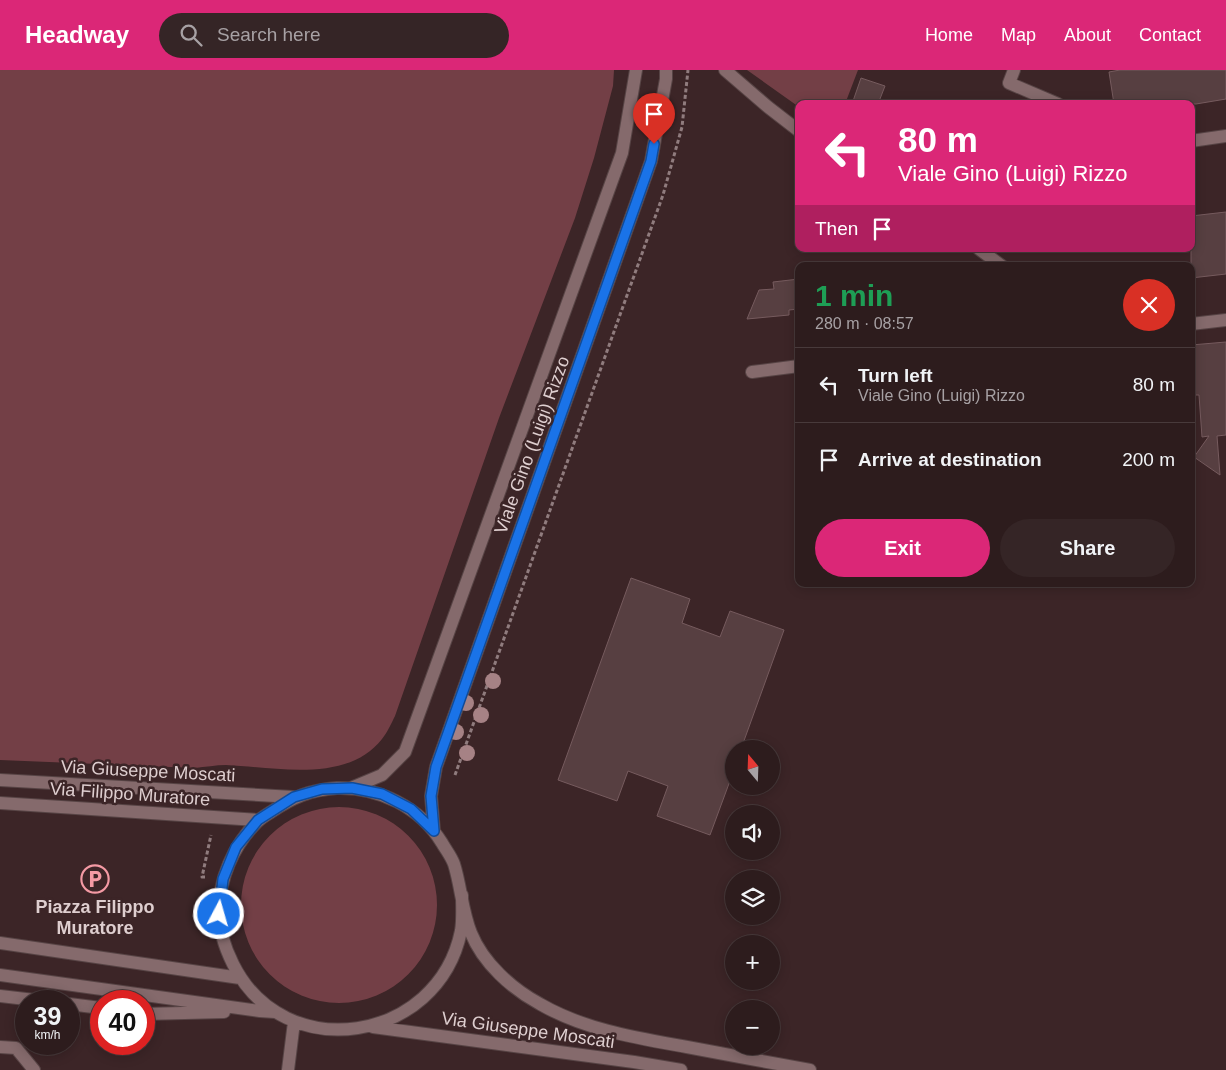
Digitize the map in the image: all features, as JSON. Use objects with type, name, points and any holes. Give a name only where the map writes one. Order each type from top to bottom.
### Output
[{"type":"street","name":"Viale Gino (Luigi) Rizzo","points":[[352,788],[382,775],[405,752],[622,154],[636,70]]},
{"type":"street","name":"Viale Gino (Luigi) Rizzo","points":[[434,831],[431,796],[436,767],[651,161],[666,70]]},
{"type":"street","points":[[725,70],[768,108],[795,128]]},
{"type":"street","points":[[1014,70],[1008,83],[1048,100]]},
{"type":"street","points":[[1195,140],[1226,136]]},
{"type":"street","points":[[983,252],[997,262]]},
{"type":"street","points":[[1195,324],[1226,320]]},
{"type":"street","points":[[752,372],[795,367]]},
{"type":"street","name":"Via Giuseppe Moscati","points":[[0,780],[294,797]]},
{"type":"street","name":"Via Giuseppe Moscati","points":[[681,1070],[624,1060],[371,1027],[345,1030],[319,1029],[294,1022],[275,1012],[256,997],[240,978],[225,948],[219,914],[223,879],[236,847],[258,820],[294,797],[322,789],[352,788],[382,794],[411,809],[434,831],[453,861],[471,932],[484,956],[505,979],[538,1003],[573,1021],[640,1039],[810,1070]]},
{"type":"street","name":"Via Filippo Muratore","points":[[0,803],[258,820]]},
{"type":"street","name":"Via Giuseppe Moscati","points":[[371,1027],[403,1013],[430,992],[450,963],[461,930],[462,895]]},
{"type":"street","points":[[0,943],[240,978]]},
{"type":"street","name":"Via Giuseppe Moscati","points":[[0,975],[260,1012],[275,1012]]},
{"type":"street","points":[[0,996],[15,998]]},
{"type":"street","points":[[155,1014],[260,1012]]},
{"type":"street","points":[[288,1070],[294,1022]]},
{"type":"street","points":[[0,1047],[16,1048],[34,1070]]},
{"type":"path","points":[[452,782],[663,195],[682,127],[688,70]]},
{"type":"shaded area","points":[[0,70],[614,70],[613,86],[594,158],[575,218],[499,418],[395,716],[382,739],[367,753],[350,762],[330,768],[287,770],[226,765],[195,768],[0,760]]},
{"type":"shaded area","points":[[747,70],[858,70],[847,100],[795,100],[795,104]]},
{"type":"shaded area","points":[[349,807],[377,814],[394,823],[409,835],[421,850],[430,867],[436,886],[436,924],[430,943],[421,960],[409,975],[394,987],[377,996],[358,1002],[329,1003],[301,996],[284,987],[269,975],[257,960],[248,943],[242,924],[241,895],[248,867],[257,850],[269,835],[284,823],[301,814],[320,808]]},
{"type":"building","points":[[1120,70],[1226,70],[1226,99],[1196,104],[1195,100],[1113,100],[1109,72]]},
{"type":"building","points":[[861,78],[885,86],[880,100],[853,100]]},
{"type":"building","points":[[1226,212],[1226,274],[1195,278],[1195,262],[1191,262],[1191,252],[1195,252],[1195,216]]},
{"type":"building","points":[[795,279],[795,309],[789,310],[789,315],[747,319],[759,290],[774,289],[773,282]]},
{"type":"building","points":[[1226,342],[1226,435],[1217,436],[1220,475],[1195,458],[1209,436],[1202,437],[1199,395],[1195,395],[1195,345]]},
{"type":"building","points":[[631,578],[690,599],[682,623],[720,637],[730,611],[784,630],[744,740],[725,740],[725,794],[710,835],[657,816],[668,786],[628,771],[617,801],[558,780]]},
{"type":"place","name":"Piazza Filippo Muratore","points":[[95,879]]},
{"type":"route","points":[[219,914],[223,879],[236,847],[258,820],[294,797],[322,789],[352,788],[382,794],[411,809],[434,831],[431,796],[436,767],[651,161],[654,144]]}]
